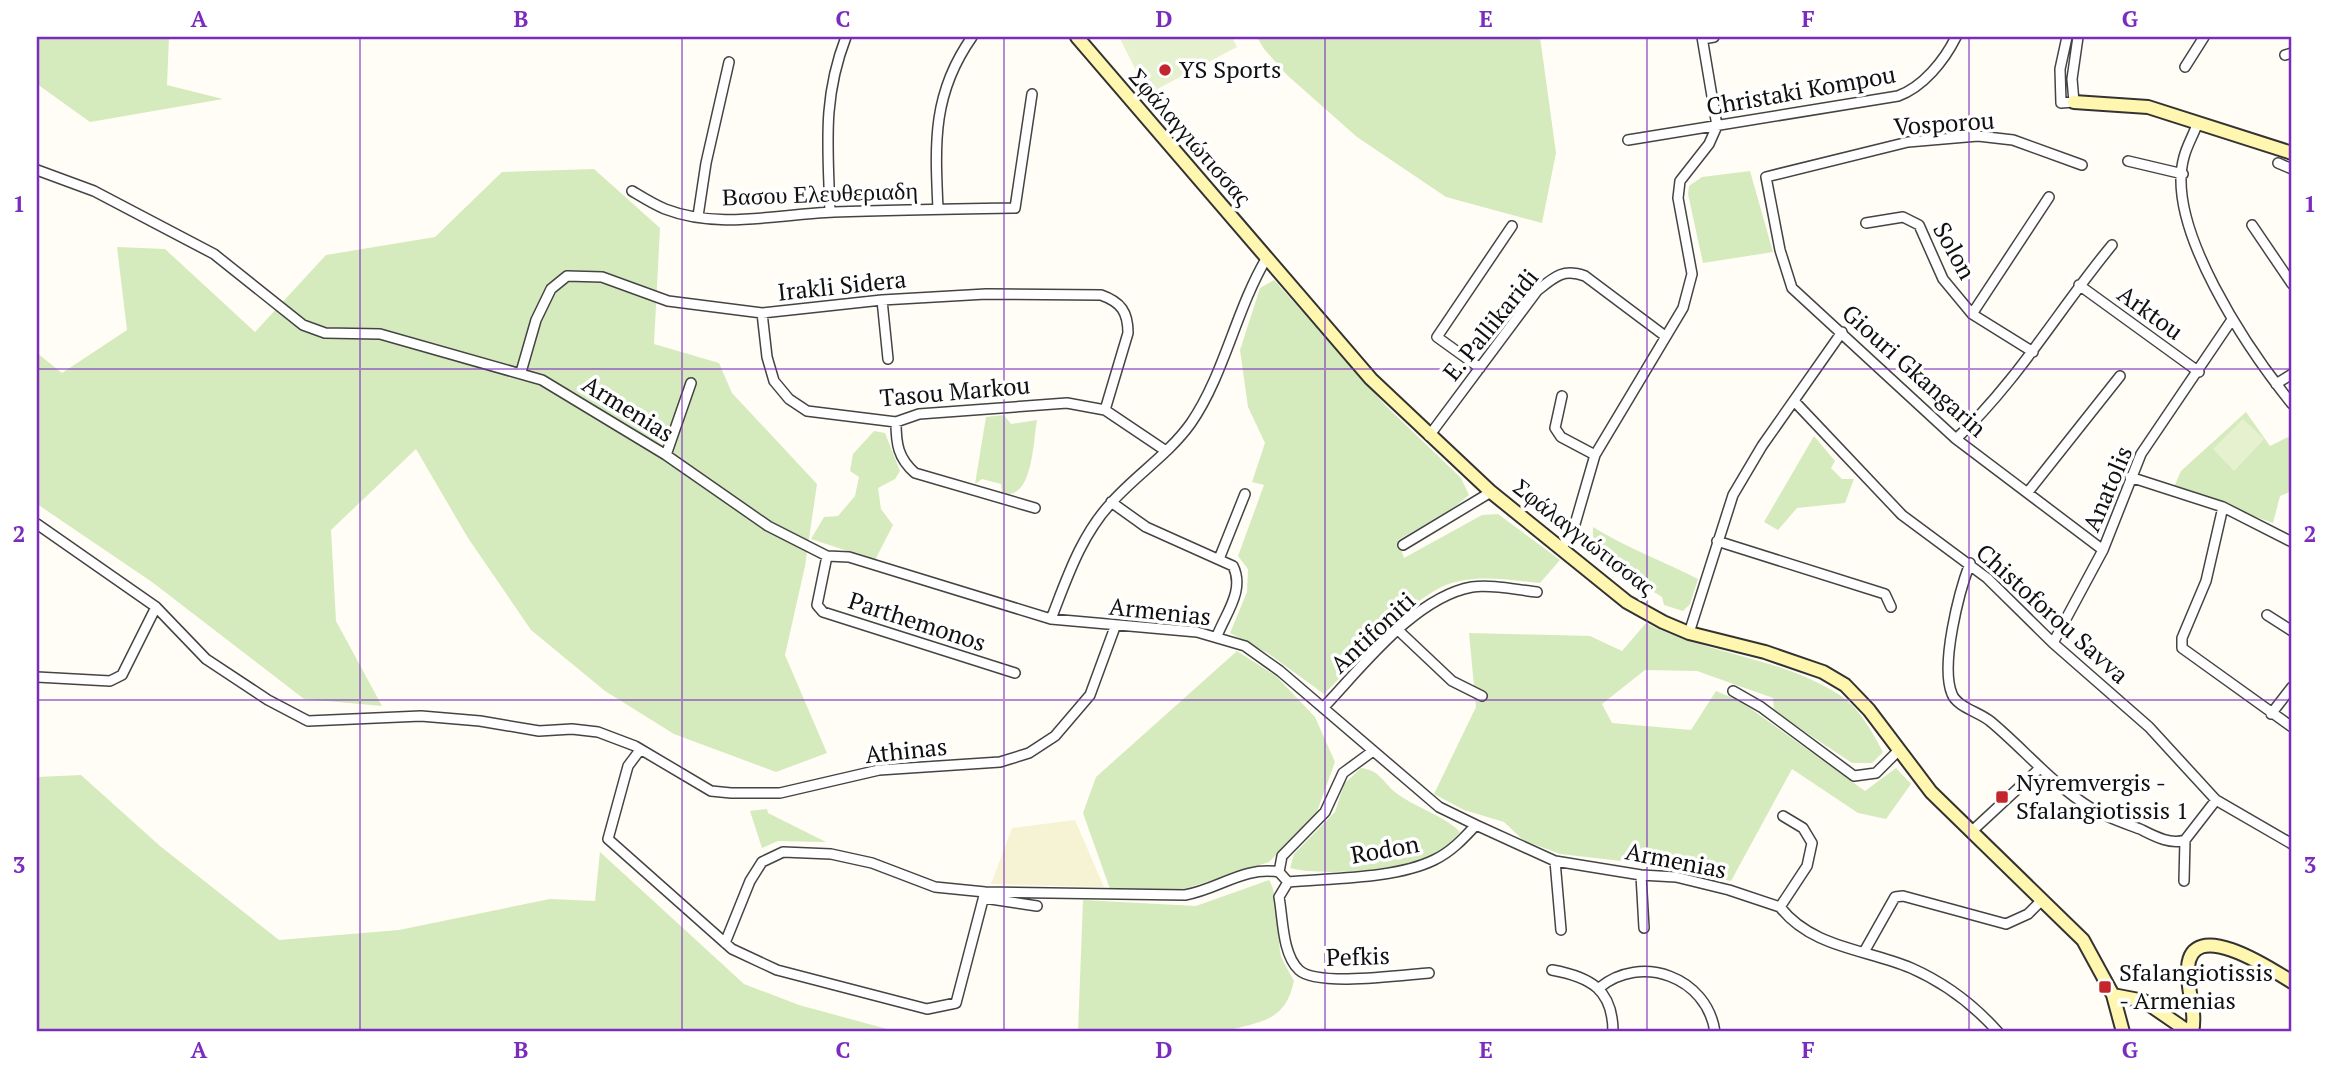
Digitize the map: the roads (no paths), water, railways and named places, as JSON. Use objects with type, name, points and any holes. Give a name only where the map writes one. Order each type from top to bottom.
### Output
[{"type":"street","points":[[830,212],[827,103],[835,65],[846,37]]},
{"type":"street","points":[[939,209],[936,163],[939,103],[961,52],[972,37]]},
{"type":"street","name":"Σφάλαγγιώτισσας","points":[[1077,37],[1386,395],[1491,492],[1627,602],[1663,622],[1689,633],[1765,652],[1824,672],[1845,685],[1861,701],[1931,792],[2083,940],[2100,966],[2113,995],[2123,1032]]},
{"type":"street","points":[[1560,549],[1575,524],[1595,456],[1684,308],[1692,274],[1678,198],[1679,181],[1709,145],[1717,126],[1703,38],[1714,37]]},
{"type":"street","name":"Christaki Kompou","points":[[1628,140],[1898,96],[1914,90],[1947,55],[1956,37]]},
{"type":"street","points":[[2067,37],[2060,69],[2067,102]]},
{"type":"street","points":[[2067,102],[2078,37]]},
{"type":"street","points":[[2185,67],[2204,37]]},
{"type":"street","points":[[698,216],[706,163],[729,62]]},
{"type":"street","name":"Βασου Ελευθεριαδη","points":[[632,191],[664,209],[698,216],[776,219],[830,212],[1015,208],[1032,94]]},
{"type":"street","points":[[2067,102],[2148,107],[2292,153]]},
{"type":"street","points":[[2198,122],[2183,159],[2182,191],[2191,232],[2231,321],[2292,404]]},
{"type":"street","name":"Vosporou","points":[[1766,177],[1908,142],[1978,136],[2012,140],[2082,165]]},
{"type":"street","points":[[2128,162],[2183,174]]},
{"type":"street","points":[[2278,163],[2292,169]]},
{"type":"street","name":"Armenias","points":[[37,170],[94,191],[214,254],[303,325],[325,333],[380,334],[452,357],[521,372],[553,386],[666,455],[768,526],[827,556],[849,557],[1051,620],[1217,636],[1245,646],[1323,708],[1439,807],[1555,861],[1641,876],[1676,877],[1729,890],[1780,907]]},
{"type":"street","name":"Giouri Gkangarin","points":[[1766,177],[1780,250],[1792,288],[1956,439],[2103,550]]},
{"type":"street","points":[[1972,314],[2049,197]]},
{"type":"street","name":"Solon","points":[[1866,223],[1903,217],[1919,225],[1943,279],[1972,314],[2033,352]]},
{"type":"street","points":[[2252,225],[2292,284]]},
{"type":"street","points":[[1480,368],[1437,337],[1512,226]]},
{"type":"street","points":[[1956,439],[1989,408],[2033,352],[2079,285],[2112,245]]},
{"type":"street","points":[[1051,620],[1075,558],[1091,528],[1111,502],[1166,451],[1191,423],[1207,392],[1248,289],[1266,258]]},
{"type":"street","name":"E. Pallikaridi","points":[[1429,436],[1537,291],[1556,274],[1571,271],[1585,276],[1665,336]]},
{"type":"street","name":"Irakli Sidera","points":[[521,372],[536,320],[551,289],[567,276],[602,277],[668,301],[762,313],[882,300],[986,295],[1101,295],[1124,308],[1128,333],[1105,410]]},
{"type":"street","name":"Arktou","points":[[2079,285],[2199,372]]},
{"type":"street","points":[[882,300],[888,359]]},
{"type":"street","name":"Tasou Markou","points":[[762,313],[767,357],[774,381],[789,399],[807,411],[896,422],[919,414],[1067,403],[1105,410],[1166,451]]},
{"type":"street","name":"Anatolis","points":[[2053,643],[2103,550],[2141,454],[2231,321]]},
{"type":"street","points":[[1689,633],[1732,495],[1762,446],[1842,332]]},
{"type":"street","points":[[2276,384],[2292,374]]},
{"type":"street","points":[[2028,492],[2120,376]]},
{"type":"street","points":[[666,455],[691,383]]},
{"type":"street","points":[[1562,396],[1555,428],[1561,437],[1595,456]]},
{"type":"street","name":"Chistoforou Savva","points":[[1795,402],[1902,515],[1970,563],[2053,643],[2149,727],[2216,800],[2292,844]]},
{"type":"street","points":[[896,422],[896,442],[903,462],[915,473],[1035,508]]},
{"type":"street","points":[[2130,477],[2223,507],[2292,542]]},
{"type":"street","points":[[1403,545],[1491,492]]},
{"type":"street","points":[[1219,559],[1245,494]]},
{"type":"street","points":[[1111,502],[1146,527],[1233,566],[1239,578],[1238,590],[1217,636]]},
{"type":"street","points":[[2223,507],[2206,581],[2182,638],[2182,648],[2292,727]]},
{"type":"street","name":"Athinas","points":[[37,524],[156,607],[206,659],[268,700],[308,721],[421,716],[480,721],[539,731],[572,729],[598,732],[640,750],[711,791],[758,795],[879,770],[1000,762],[1029,753],[1046,742],[1077,713],[1100,674],[1115,627]]},
{"type":"street","points":[[1717,541],[1885,594],[1891,607]]},
{"type":"street","name":"Parthemonos","points":[[827,556],[817,597],[817,606],[823,612],[1015,673]]},
{"type":"street","points":[[1970,563],[1959,594],[1952,627],[1952,693],[1957,702],[1985,717],[2011,738],[2039,768],[2091,809],[2163,839],[2178,842],[2185,840],[2216,800]]},
{"type":"street","name":"Antifoniti","points":[[1323,708],[1398,630],[1437,599],[1473,587],[1537,592]]},
{"type":"street","points":[[37,677],[110,681],[122,675],[156,607]]},
{"type":"street","points":[[2267,615],[2292,631]]},
{"type":"street","points":[[1398,630],[1452,681],[1482,696]]},
{"type":"street","points":[[2271,713],[2292,687]]},
{"type":"street","points":[[1733,691],[1761,707],[1854,776],[1876,773],[1899,750]]},
{"type":"street","points":[[640,750],[628,766],[608,839],[725,943],[777,970],[926,1009],[956,1003],[985,895]]},
{"type":"street","points":[[1279,872],[1282,856],[1325,812],[1343,773],[1373,751]]},
{"type":"street","points":[[1972,832],[2039,768]]},
{"type":"street","points":[[1783,816],[1803,828],[1812,842],[1807,866],[1780,907],[1804,931],[1836,946],[1864,952],[1936,981],[1968,1001],[1998,1032]]},
{"type":"street","name":"Rodon","points":[[1288,882],[1405,870],[1433,861],[1455,847],[1476,825]]},
{"type":"street","points":[[2184,881],[2185,840]]},
{"type":"street","points":[[725,943],[750,881],[762,862],[783,852],[831,853],[872,863],[935,887],[1037,906]]},
{"type":"street","points":[[1555,861],[1561,930]]},
{"type":"street","points":[[985,895],[1185,895],[1205,892],[1261,869],[1279,872],[1288,882]]},
{"type":"street","points":[[1641,876],[1644,928]]},
{"type":"street","name":"Pefkis","points":[[1288,882],[1279,897],[1289,954],[1300,970],[1317,978],[1429,974]]},
{"type":"street","points":[[1864,952],[1892,901],[1903,896],[2007,924],[2028,915],[2042,900]]},
{"type":"street","points":[[2113,995],[2144,1001],[2190,1032],[2195,1020],[2188,968],[2190,956],[2200,948],[2220,946],[2256,960],[2292,982]]},
{"type":"street","points":[[1552,970],[1576,974],[1599,988],[1613,1016],[1614,1032]]},
{"type":"street","points":[[1599,988],[1612,977],[1664,972],[1685,981],[1701,998],[1715,1032]]},
{"type":"place","name":"YS Sports","points":[[1165,70]]},
{"type":"place","name":"Nyremvergis - Sfalangiotissis 1","points":[[2002,797]]},
{"type":"place","name":"Sfalangiotissis - Armenias","points":[[2105,987]]}]
